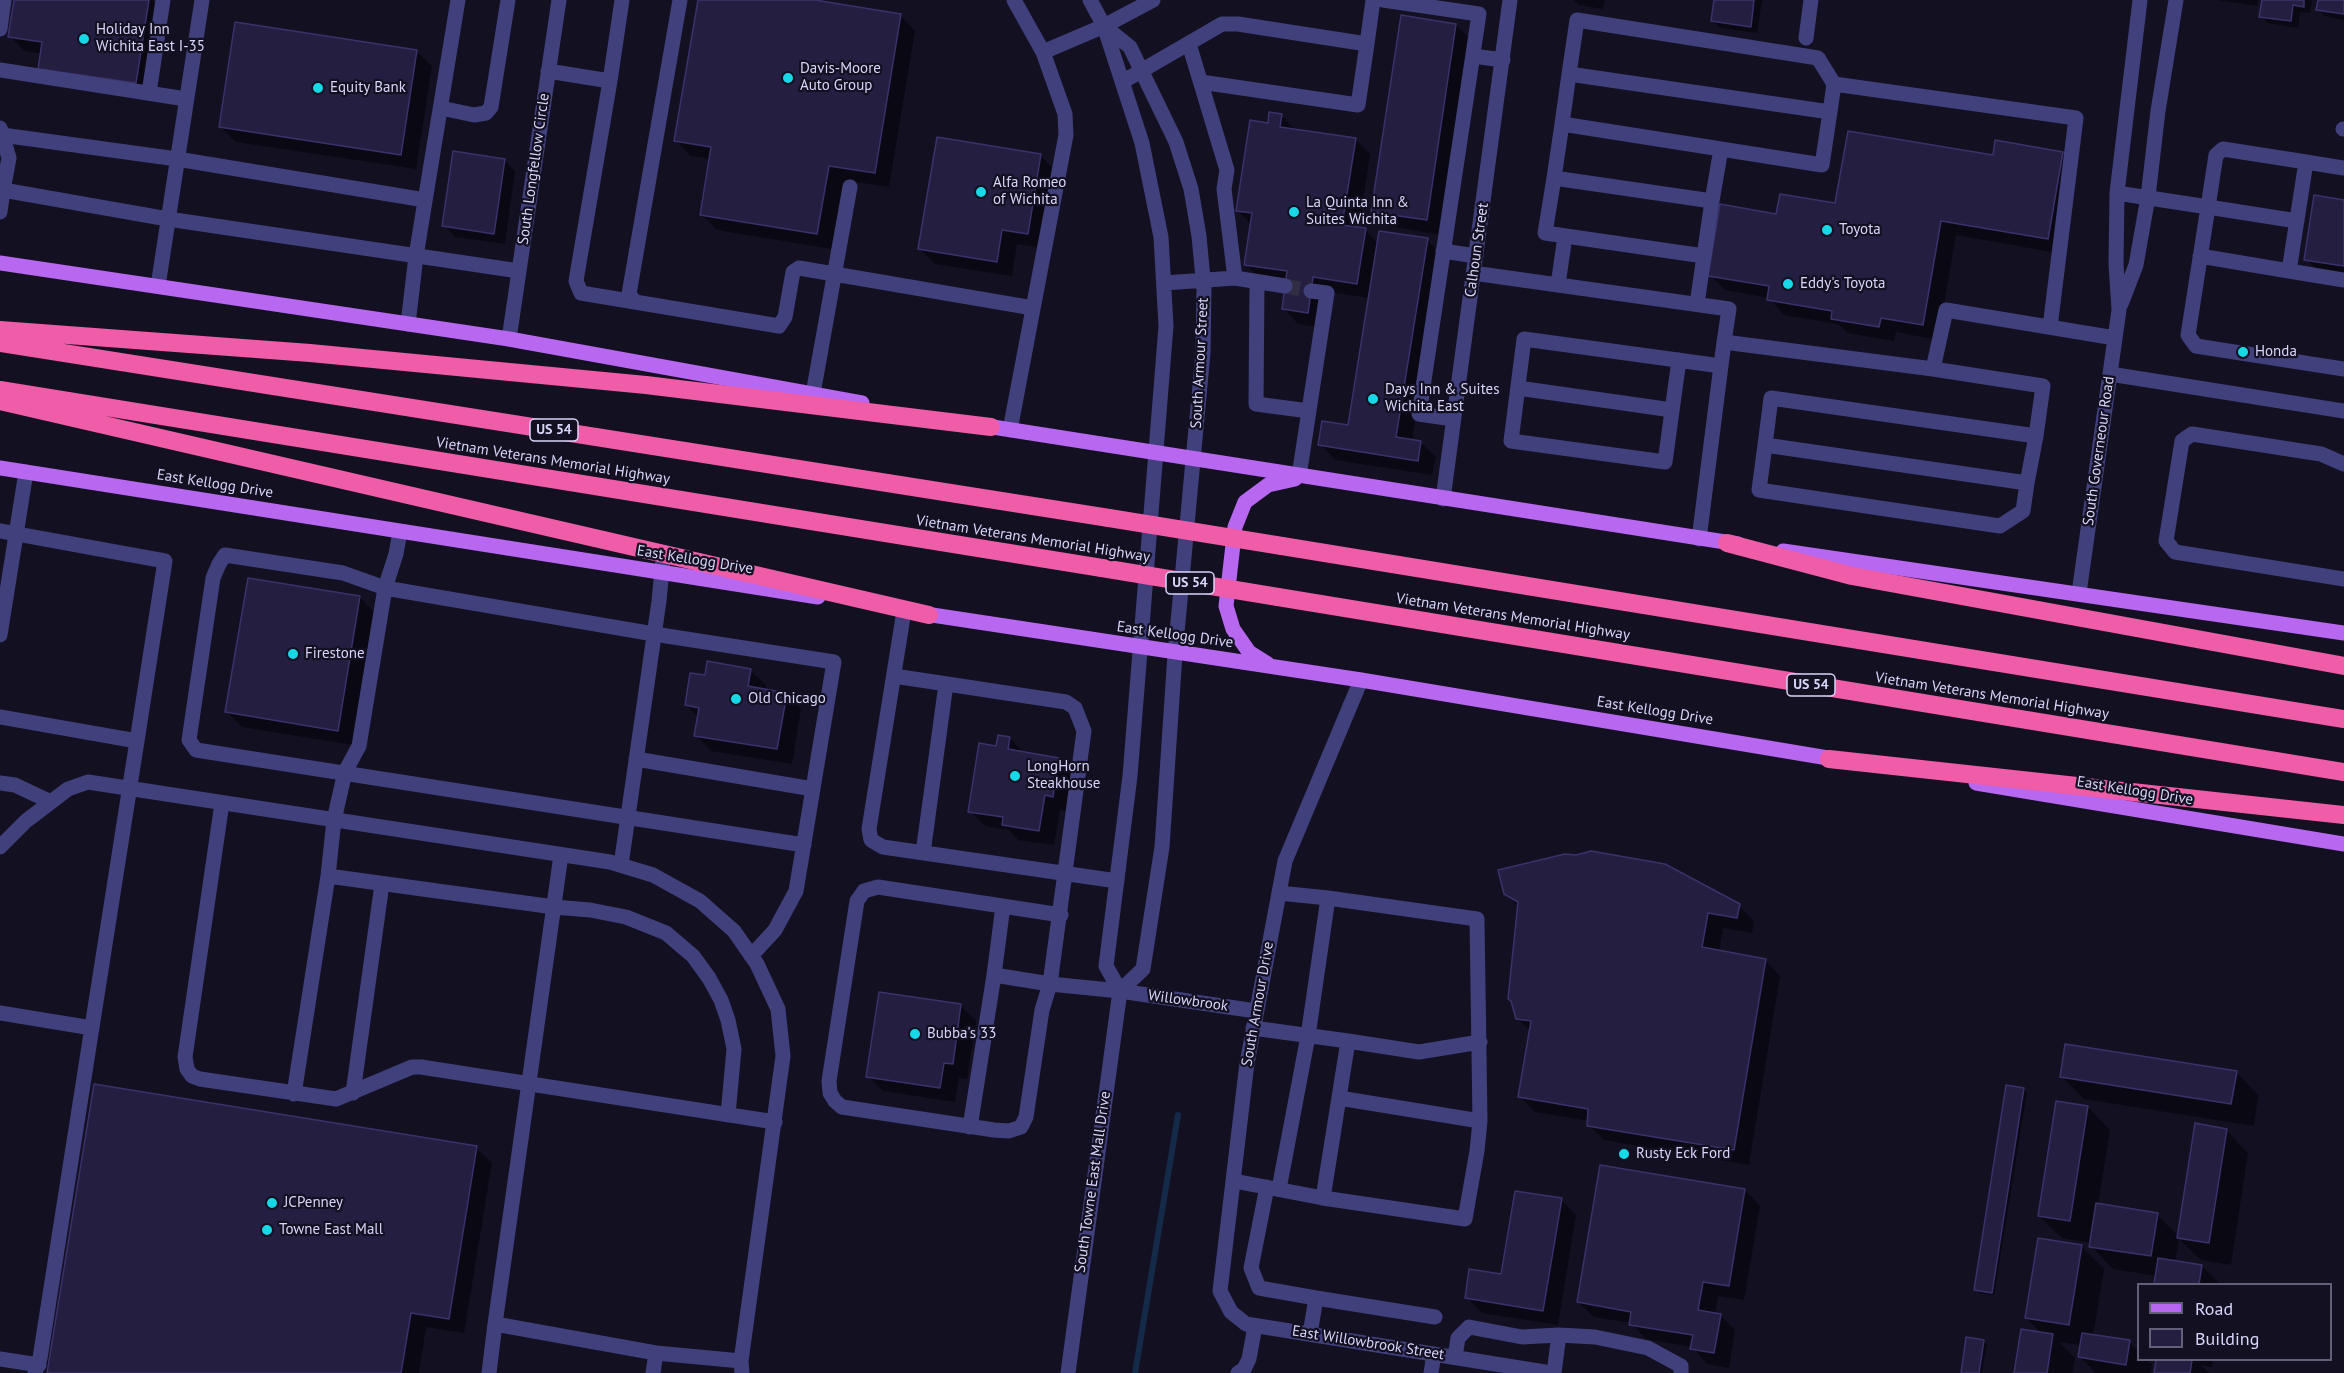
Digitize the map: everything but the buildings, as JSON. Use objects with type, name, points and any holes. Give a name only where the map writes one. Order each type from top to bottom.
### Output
[{"type":"highway","points":[[0,330],[321,354],[812,400],[991,427]]},
{"type":"highway","name":"Vietnam Veterans Memorial Highway","points":[[0,343],[1109,518],[2344,719]]},
{"type":"highway","name":"Vietnam Veterans Memorial Highway","points":[[0,390],[2344,772]]},
{"type":"highway","points":[[0,401],[929,615]]},
{"type":"highway","points":[[1727,543],[1852,576],[2344,666]]},
{"type":"highway","points":[[1830,759],[2344,815]]},
{"type":"main road","points":[[0,263],[509,339],[812,400]]},
{"type":"main road","points":[[991,427],[1699,539],[2344,633]]},
{"type":"main road","name":"East Kellogg Drive","points":[[0,468],[1175,654],[1360,680],[2344,844]]},
{"type":"main road","points":[[1275,668],[1249,652],[1233,630],[1226,606],[1234,527],[1245,502],[1268,485],[1301,476]]},
{"type":"street","points":[[0,29],[4,0]]},
{"type":"street","points":[[149,93],[163,0]]},
{"type":"street","points":[[158,286],[202,0]]},
{"type":"street","points":[[408,324],[416,256],[459,0]]},
{"type":"street","points":[[441,108],[474,115],[486,113],[491,107],[508,0]]},
{"type":"street","name":"South Longfellow Circle","points":[[509,339],[559,0]]},
{"type":"street","points":[[622,0],[576,281],[581,292],[779,326],[785,317],[793,272],[799,268],[1033,308]]},
{"type":"street","points":[[635,302],[629,294],[680,0]]},
{"type":"street","points":[[1010,430],[1066,135],[1065,114],[1043,52],[1014,0]]},
{"type":"street","name":"South Armour Street","points":[[1090,0],[1104,26],[1142,143],[1161,237],[1166,326],[1139,648]]},
{"type":"street","points":[[1043,52],[1104,26],[1152,0]]},
{"type":"street","points":[[1201,82],[1358,105],[1373,0]]},
{"type":"street","points":[[1383,0],[1479,14],[1419,414],[1453,419]]},
{"type":"street","name":"Calhoun Street","points":[[1443,500],[1510,0]]},
{"type":"street","points":[[1806,38],[1811,0]]},
{"type":"street","name":"South Governeour Road","points":[[2079,593],[2119,310],[2116,264],[2117,193],[2140,0]]},
{"type":"street","name":"South Governeour Road","points":[[2119,310],[2136,265],[2176,0]]},
{"type":"street","points":[[1562,124],[1822,165],[1834,84],[1818,58],[1577,20],[1545,233],[1704,256]]},
{"type":"street","points":[[1122,82],[1222,24],[1367,44]]},
{"type":"street","name":"South Armour Street","points":[[1104,26],[1130,47],[1176,142],[1191,189],[1200,236],[1203,281],[1203,353],[1195,459],[1175,654]]},
{"type":"street","points":[[1190,44],[1227,170],[1224,189],[1235,278]]},
{"type":"street","points":[[1473,56],[1503,60]]},
{"type":"street","points":[[0,70],[186,99]]},
{"type":"street","points":[[549,71],[610,81]]},
{"type":"street","points":[[1569,74],[1830,112]]},
{"type":"street","points":[[1834,84],[2076,118],[2050,327]]},
{"type":"street","points":[[0,212],[2,189],[9,158],[1,131],[425,200]]},
{"type":"street","points":[[1696,304],[1721,149]]},
{"type":"street","points":[[2344,168],[2223,149],[2216,155],[2188,335],[2196,346],[2344,369]]},
{"type":"street","points":[[2289,271],[2306,162]]},
{"type":"street","points":[[1554,178],[1712,201]]},
{"type":"street","points":[[812,400],[850,187]]},
{"type":"street","points":[[2,189],[168,219],[519,271]]},
{"type":"street","points":[[2117,193],[2296,221]]},
{"type":"street","points":[[1558,285],[1565,236]]},
{"type":"street","points":[[1443,251],[1476,256]]},
{"type":"street","points":[[2200,256],[2344,280]]},
{"type":"street","points":[[1473,273],[1729,309],[1699,539]]},
{"type":"street","points":[[1164,283],[1235,278],[1285,286]]},
{"type":"street","points":[[1257,282],[1256,404],[1309,411]]},
{"type":"street","points":[[1301,476],[1327,293],[1311,291]]},
{"type":"street","points":[[1933,369],[1946,310],[2115,338]]},
{"type":"street","points":[[1678,360],[1665,462],[1511,441],[1524,339],[1678,360],[1721,366]]},
{"type":"street","points":[[1724,342],[1933,369],[2043,386],[2036,436],[2023,510],[2000,526],[1759,490],[1771,398],[2036,436]]},
{"type":"street","points":[[2110,374],[2344,411]]},
{"type":"street","points":[[1518,388],[1672,410]]},
{"type":"street","points":[[2344,464],[2321,454],[2192,434],[2182,441],[2166,541],[2175,552],[2344,579]]},
{"type":"street","points":[[1765,445],[2027,483]]},
{"type":"street","points":[[0,635],[26,472]]},
{"type":"street","points":[[0,531],[165,561],[37,1369],[0,1359]]},
{"type":"street","points":[[294,1094],[328,876],[334,820],[345,772],[358,746],[385,588],[396,554],[400,532]]},
{"type":"street","points":[[621,865],[663,573],[663,553]]},
{"type":"street","points":[[751,956],[775,930],[796,891],[804,845],[834,662],[385,588],[343,573],[225,555],[213,578],[189,740],[196,750],[804,845]]},
{"type":"street","points":[[904,611],[869,829],[871,840],[883,847],[1117,881]]},
{"type":"street","points":[[1139,648],[1130,776],[1106,966],[1120,992],[1143,969],[1162,848],[1175,654]]},
{"type":"street","points":[[894,676],[1066,702],[1075,708],[1084,730],[1061,915],[1050,984],[1042,1010],[1026,1117],[1021,1127],[1009,1131],[970,1127],[842,1107],[830,1093],[829,1081],[857,901],[864,891],[878,887],[1061,915]]},
{"type":"street","name":"South Armour Drive","points":[[1256,1326],[1246,1324],[1231,1312],[1220,1291],[1253,1028],[1285,861],[1360,680]]},
{"type":"street","points":[[923,853],[946,684]]},
{"type":"street","points":[[0,717],[137,741]]},
{"type":"street","points":[[636,759],[813,789]]},
{"type":"street","points":[[0,847],[26,821],[68,789],[88,782],[621,865],[653,875],[700,901],[734,931],[751,956],[778,1009],[783,1056],[741,1367],[495,1324]]},
{"type":"street","points":[[0,783],[15,785],[51,802]]},
{"type":"street","points":[[222,803],[185,1057],[187,1069],[192,1076],[336,1099],[412,1067],[420,1067],[775,1122]]},
{"type":"street","points":[[489,1373],[561,855]]},
{"type":"street","points":[[328,876],[590,910],[626,917],[659,929],[675,938],[693,956],[721,1000],[732,1036],[734,1049],[728,1115]]},
{"type":"street","points":[[353,1093],[382,884]]},
{"type":"street","points":[[1234,1180],[1323,1198],[1465,1219],[1477,1151],[1480,1121],[1480,1042],[1477,919],[1279,893]]},
{"type":"street","points":[[1328,898],[1308,1036],[1273,1188],[1251,1268],[1259,1288],[1435,1317]]},
{"type":"street","points":[[970,1127],[1003,906]]},
{"type":"street","name":"Willowbrook","points":[[994,975],[1256,1011]]},
{"type":"street","name":"South Towne East Mall Drive","points":[[1068,1373],[1120,992]]},
{"type":"street","points":[[0,1013],[92,1028]]},
{"type":"street","points":[[1253,1028],[1419,1052],[1480,1042]]},
{"type":"street","points":[[1323,1198],[1348,1041]]},
{"type":"street","points":[[1339,1098],[1480,1121]]},
{"type":"street","points":[[1310,1334],[1316,1298]]},
{"type":"street","points":[[1238,1373],[1244,1369],[1249,1359],[1256,1326]]},
{"type":"street","name":"East Willowbrook Street","points":[[1256,1326],[1552,1373]]},
{"type":"street","points":[[1455,1358],[1458,1338],[1469,1327],[1539,1337],[1559,1335],[1595,1337],[1648,1348],[1681,1366],[1681,1373]]},
{"type":"street","points":[[1552,1373],[1559,1335]]},
{"type":"street","points":[[653,1373],[656,1353]]},
{"type":"street","points":[[1431,1373],[1434,1354]]},
{"type":"waterway","points":[[1135,1373],[1178,1115]]},
{"type":"tunnel","points":[[1285,286],[1311,291]]},
{"type":"place","name":"Holiday Inn Wichita East I-35","points":[[84,39]]},
{"type":"place","name":"Davis-Moore Auto Group","points":[[788,78]]},
{"type":"place","name":"Equity Bank","points":[[318,88]]},
{"type":"place","name":"Alfa Romeo of Wichita","points":[[981,192]]},
{"type":"place","name":"La Quinta Inn & Suites Wichita","points":[[1294,212]]},
{"type":"place","name":"Toyota","points":[[1827,230]]},
{"type":"place","name":"Eddy's Toyota","points":[[1788,284]]},
{"type":"place","name":"Honda","points":[[2243,352]]},
{"type":"place","name":"Days Inn & Suites Wichita East","points":[[1373,399]]},
{"type":"place","name":"Firestone","points":[[293,654]]},
{"type":"place","name":"Old Chicago","points":[[736,699]]},
{"type":"place","name":"LongHorn Steakhouse","points":[[1015,776]]},
{"type":"place","name":"Bubba's 33","points":[[915,1034]]},
{"type":"place","name":"Rusty Eck Ford","points":[[1624,1154]]},
{"type":"place","name":"JCPenney","points":[[272,1203]]},
{"type":"place","name":"Towne East Mall","points":[[267,1230]]}]
